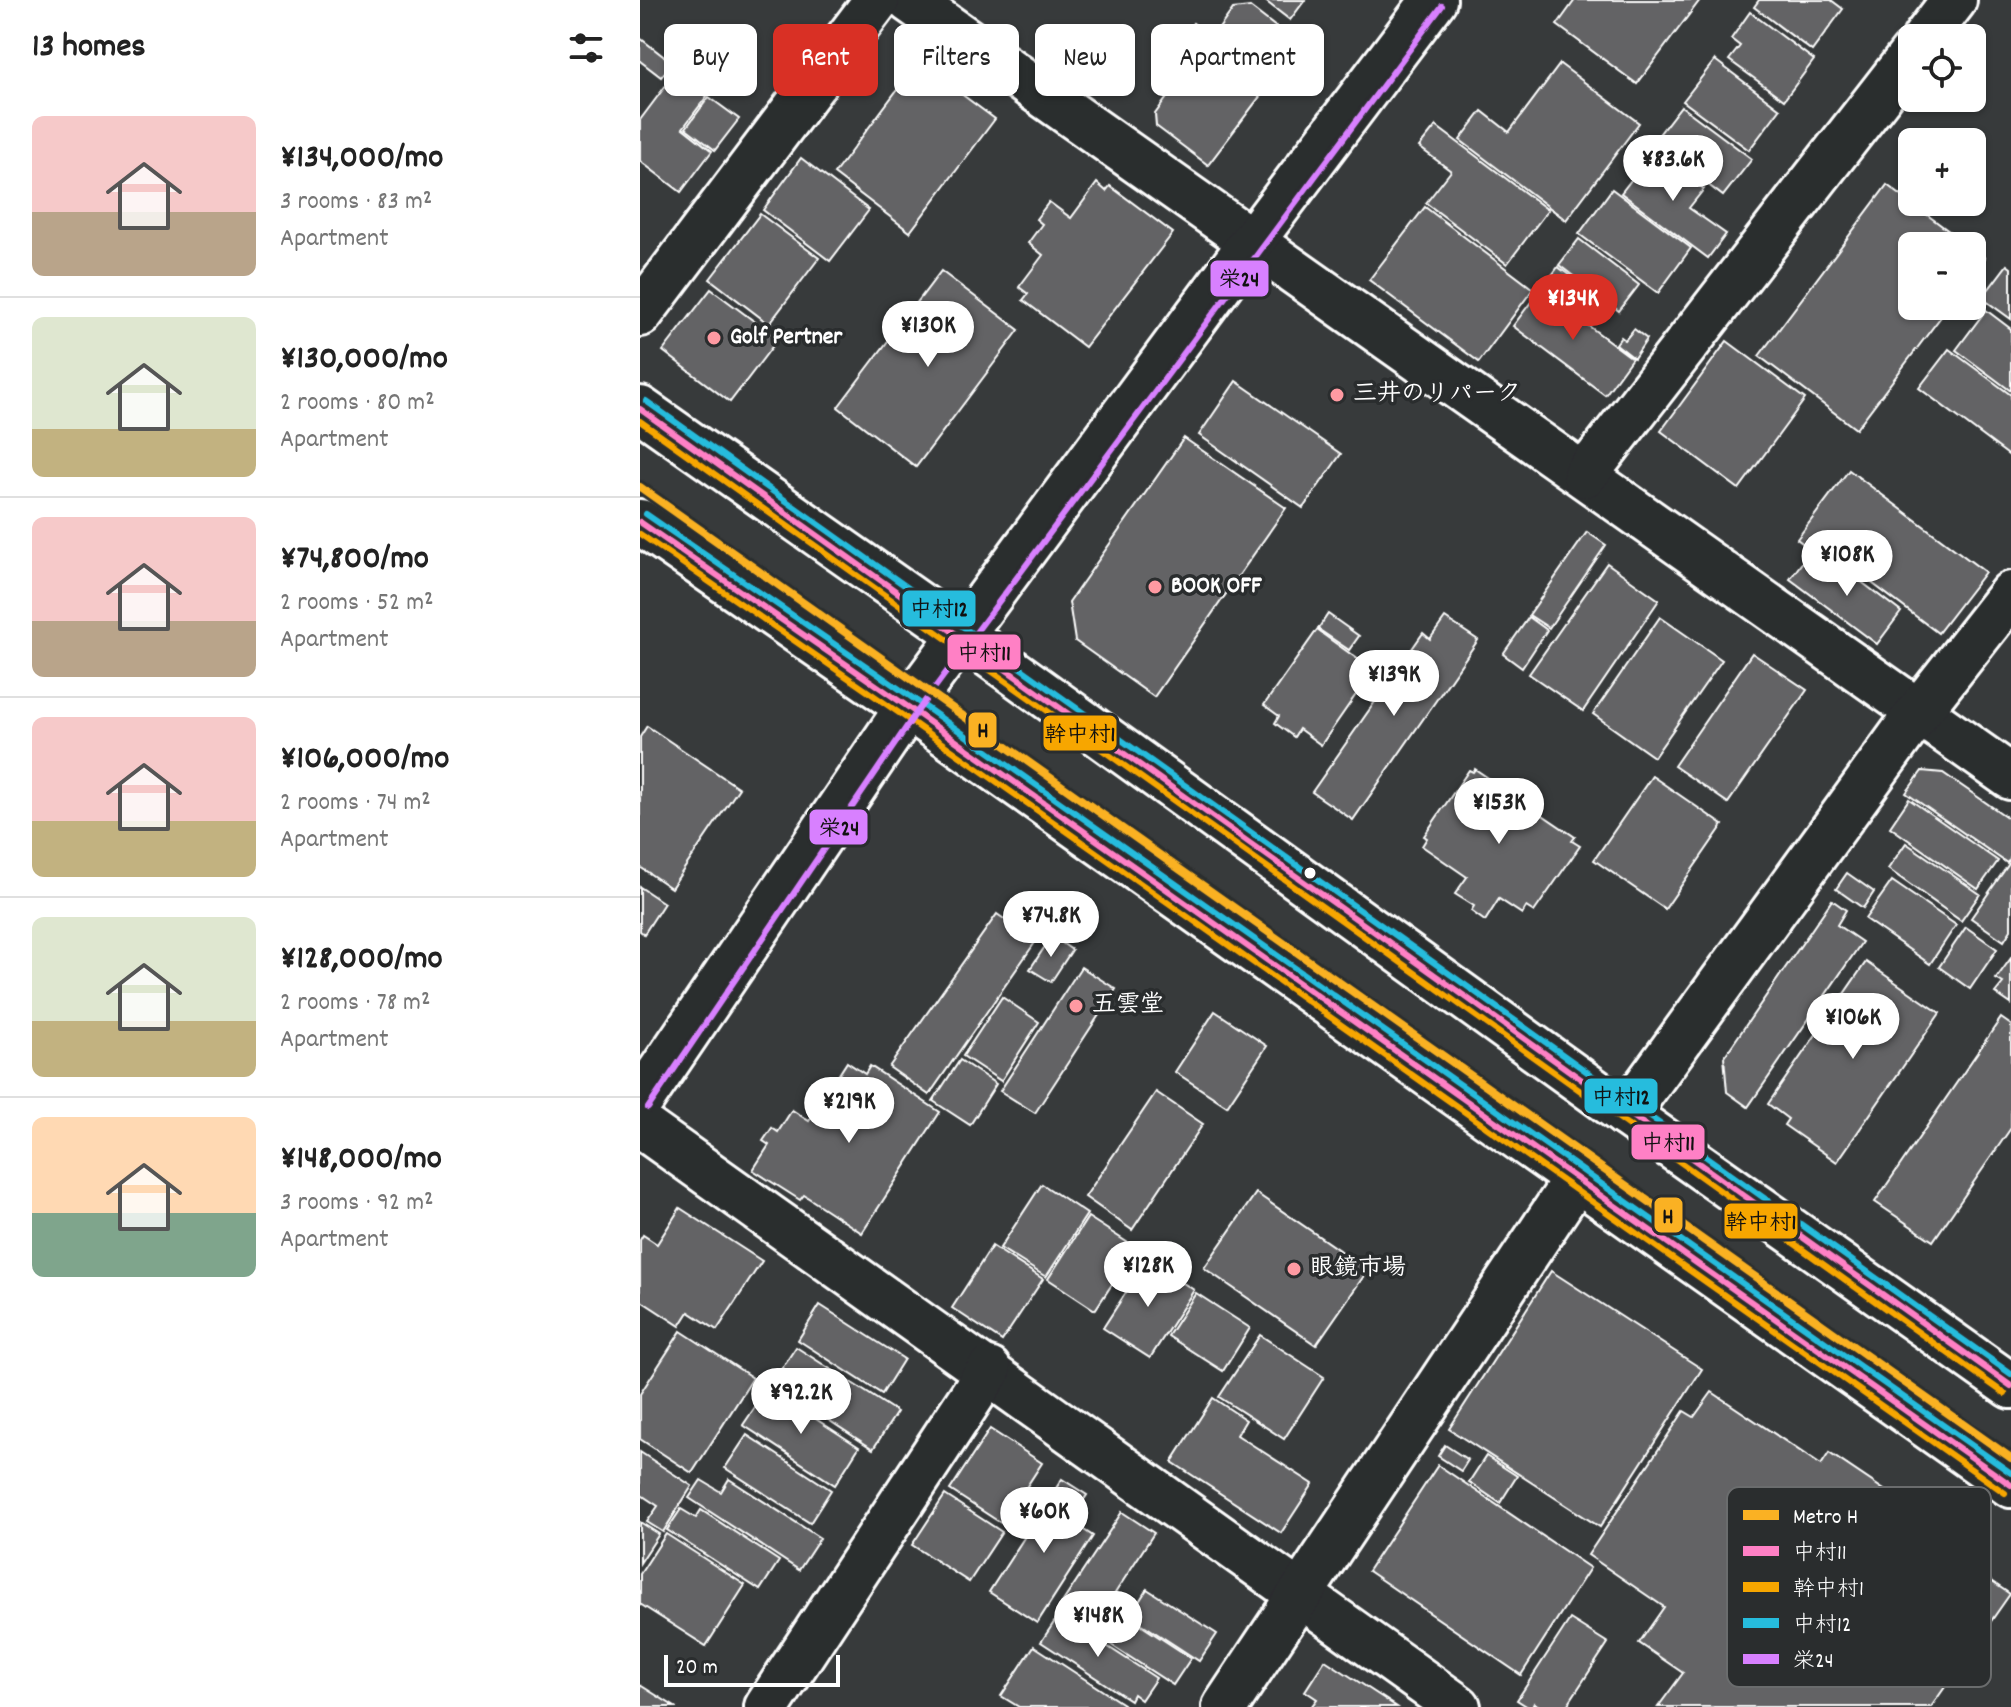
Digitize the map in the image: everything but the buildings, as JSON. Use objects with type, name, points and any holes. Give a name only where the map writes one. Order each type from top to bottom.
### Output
[{"type":"street","points":[[640,314],[877,0]]},
{"type":"street","points":[[909,0],[2011,777]]},
{"type":"street","points":[[640,1102],[908,707],[1434,0]]},
{"type":"street","points":[[1936,24],[1954,0]]},
{"type":"street","points":[[1585,475],[1898,72]]},
{"type":"street","points":[[640,409],[962,635],[1626,1114],[2011,1386]]},
{"type":"street","points":[[640,522],[908,707],[2011,1485]]},
{"type":"street","points":[[1626,1114],[1919,711],[2011,594]]},
{"type":"street","points":[[640,1125],[989,1370],[1458,1707]]},
{"type":"street","points":[[1225,1707],[1577,1178]]},
{"type":"street","points":[[767,1707],[989,1370]]},
{"type":"metro line","name":"H","points":[[640,487],[2011,1458]]},
{"type":"transit line","name":"栄24","points":[[648,1108],[916,713],[1442,6]]},
{"type":"transit line","name":"中村12","points":[[646,401],[2011,1374]]},
{"type":"transit line","name":"中村11","points":[[640,409],[2011,1386]]},
{"type":"transit line","name":"幹中村1","points":[[640,421],[2005,1394]]},
{"type":"transit line","name":"中村12","points":[[646,514],[914,699],[2011,1473]]},
{"type":"transit line","name":"中村11","points":[[640,522],[908,707],[2011,1485]]},
{"type":"transit line","name":"幹中村1","points":[[640,534],[902,715],[2005,1493]]},
{"type":"place","name":"Golf Pertner","points":[[714,338]]},
{"type":"place","name":"三井のリパーク","points":[[1337,395]]},
{"type":"place","name":"BOOK OFF","points":[[1155,587]]},
{"type":"place","name":"五雲堂","points":[[1076,1006]]},
{"type":"place","name":"眼鏡市場","points":[[1294,1269]]}]
